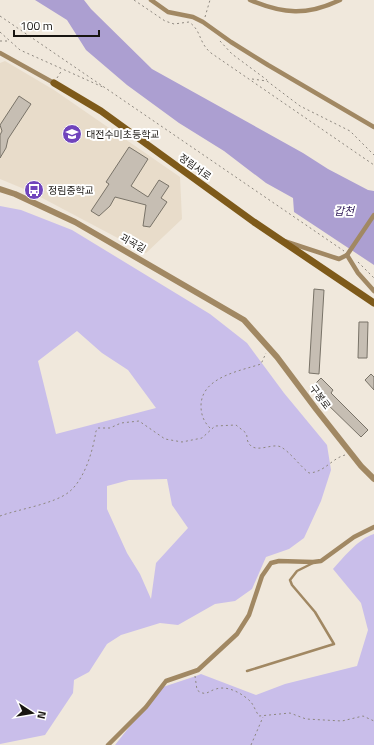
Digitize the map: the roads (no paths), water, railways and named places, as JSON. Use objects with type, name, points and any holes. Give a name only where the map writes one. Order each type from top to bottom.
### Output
[{"type":"main road","name":"정림서로","points":[[56,80],[220,198],[374,303]]},
{"type":"street","points":[[151,0],[168,12],[193,17],[203,22],[231,42],[268,65],[374,127]]},
{"type":"street","points":[[250,0],[278,11],[303,12],[317,9],[340,0]]},
{"type":"street","name":"정림서로","points":[[0,53],[56,80]]},
{"type":"street","name":"괴곡길","points":[[0,189],[51,210],[116,244],[231,311],[250,327]]},
{"type":"street","points":[[283,240],[339,259],[348,253],[374,215]]},
{"type":"street","points":[[348,253],[358,272],[374,291]]},
{"type":"street","name":"구봉로","points":[[250,327],[268,347],[353,456],[374,479]]},
{"type":"street","points":[[108,745],[146,707],[166,681],[198,670],[237,634],[249,615],[262,576],[271,563],[290,560],[313,562],[320,561],[331,555],[354,537],[374,527]]},
{"type":"lane","points":[[247,671],[334,644],[314,612],[292,585],[290,580],[297,571],[313,562]]},
{"type":"water","name":"갑천","points":[[35,0],[84,0],[91,9],[152,69],[303,153],[328,169],[368,190],[374,191],[374,265],[294,212],[293,198],[266,183],[224,151],[179,123],[127,85],[86,50],[67,20]]},
{"type":"place","name":"대전수미초등학교","points":[[72,134]]},
{"type":"place","name":"정림중학교","points":[[34,190]]}]
